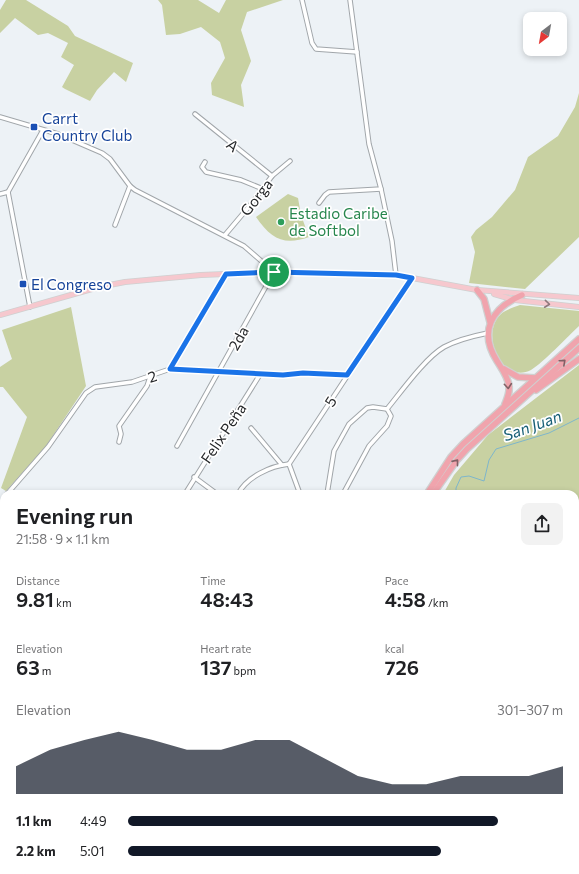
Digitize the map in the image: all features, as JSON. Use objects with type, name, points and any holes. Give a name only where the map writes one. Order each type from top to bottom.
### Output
[{"type":"highway","points":[[477,290],[484,299],[490,322],[488,333],[492,349],[502,367],[509,387],[504,405]]},
{"type":"highway","points":[[490,322],[504,306],[522,295]]},
{"type":"highway","points":[[430,490],[451,457],[504,405],[579,339]]},
{"type":"highway","points":[[436,490],[457,460],[491,426],[579,348]]},
{"type":"highway","points":[[527,395],[544,385],[579,359]]},
{"type":"highway","points":[[502,367],[509,373],[524,378],[534,378],[553,372]]},
{"type":"highway","points":[[524,378],[541,372]]},
{"type":"main road","points":[[0,315],[98,287],[125,282],[181,276],[274,272],[396,275],[477,290],[522,295],[579,298]]},
{"type":"main road","points":[[485,291],[513,300],[579,307]]},
{"type":"street","points":[[302,0],[312,43],[316,49],[357,52]]},
{"type":"street","points":[[350,0],[369,144],[381,189],[392,241],[396,275]]},
{"type":"street","name":"A","points":[[195,114],[272,176]]},
{"type":"street","points":[[0,117],[43,130],[102,153],[110,159],[130,186],[144,196],[225,235],[244,246],[274,272]]},
{"type":"street","points":[[30,307],[8,192],[43,130]]},
{"type":"street","name":"Gorga","points":[[225,235],[272,176],[290,161]]},
{"type":"street","points":[[204,162],[202,167],[206,172],[240,180],[262,189]]},
{"type":"street","points":[[115,225],[130,186]]},
{"type":"street","points":[[319,203],[324,195],[329,192],[381,189]]},
{"type":"street","points":[[0,194],[8,192]]},
{"type":"street","name":"2da","points":[[177,446],[220,372],[274,272]]},
{"type":"street","points":[[170,369],[226,274]]},
{"type":"street","name":"5","points":[[289,464],[412,278]]},
{"type":"street","points":[[387,409],[442,348],[488,333]]},
{"type":"street","name":"2","points":[[10,490],[48,447],[86,393],[95,387],[132,382],[170,369],[220,372],[347,375]]},
{"type":"street","name":"Felix Peña","points":[[187,490],[261,373]]},
{"type":"street","points":[[119,442],[121,434],[119,426],[147,386],[150,377]]},
{"type":"street","points":[[328,490],[334,452],[349,424],[367,408],[373,407],[387,409]]},
{"type":"street","points":[[345,490],[369,446],[387,426],[390,416],[387,409]]},
{"type":"street","points":[[251,428],[282,465]]},
{"type":"street","points":[[240,490],[260,473],[289,464],[299,490]]},
{"type":"street","points":[[194,477],[212,490]]},
{"type":"green space","points":[[6,0],[26,0],[68,26],[75,36],[133,63],[126,82],[114,72],[97,90],[90,101],[62,87],[74,65],[61,57],[68,43],[48,33],[38,35],[15,18],[0,33],[0,10]]},
{"type":"green space","points":[[158,0],[198,0],[219,13],[226,0],[283,0],[247,12],[241,30],[251,61],[241,85],[244,107],[212,95],[211,83],[225,58],[220,42],[201,27],[180,34],[166,35],[162,5]]},
{"type":"green space","points":[[579,93],[579,237],[525,289],[469,283],[475,252],[471,237],[476,230],[492,217],[515,190],[528,157],[558,136],[575,107]]},
{"type":"green space","name":"Estadio Caribe de Softbol","points":[[288,194],[298,198],[301,215],[309,237],[292,241],[279,239],[267,231],[256,217]]},
{"type":"green space","points":[[520,305],[579,311],[579,326],[531,370],[520,373],[511,370],[503,364],[497,355],[493,344],[492,333],[495,323],[501,314]]},
{"type":"green space","points":[[71,307],[86,386],[46,446],[7,490],[1,488],[27,417],[3,387],[0,387],[0,367],[12,359],[2,330]]},
{"type":"green space","points":[[579,365],[579,490],[445,490],[454,475],[488,435]]},
{"type":"waterway","name":"San Juan","points":[[456,490],[461,477],[469,476],[484,481],[489,460],[496,449],[549,433],[579,418]]},
{"type":"place","name":"Carrt Country Club","points":[[34,127]]},
{"type":"place","name":"Estadio Caribe de Softbol","points":[[281,222]]},
{"type":"place","name":"El Congreso","points":[[23,284]]},
{"type":"route","points":[[274,272],[396,275],[412,278],[347,375],[303,373],[283,375],[170,369],[201,319],[226,274],[274,272]]}]
